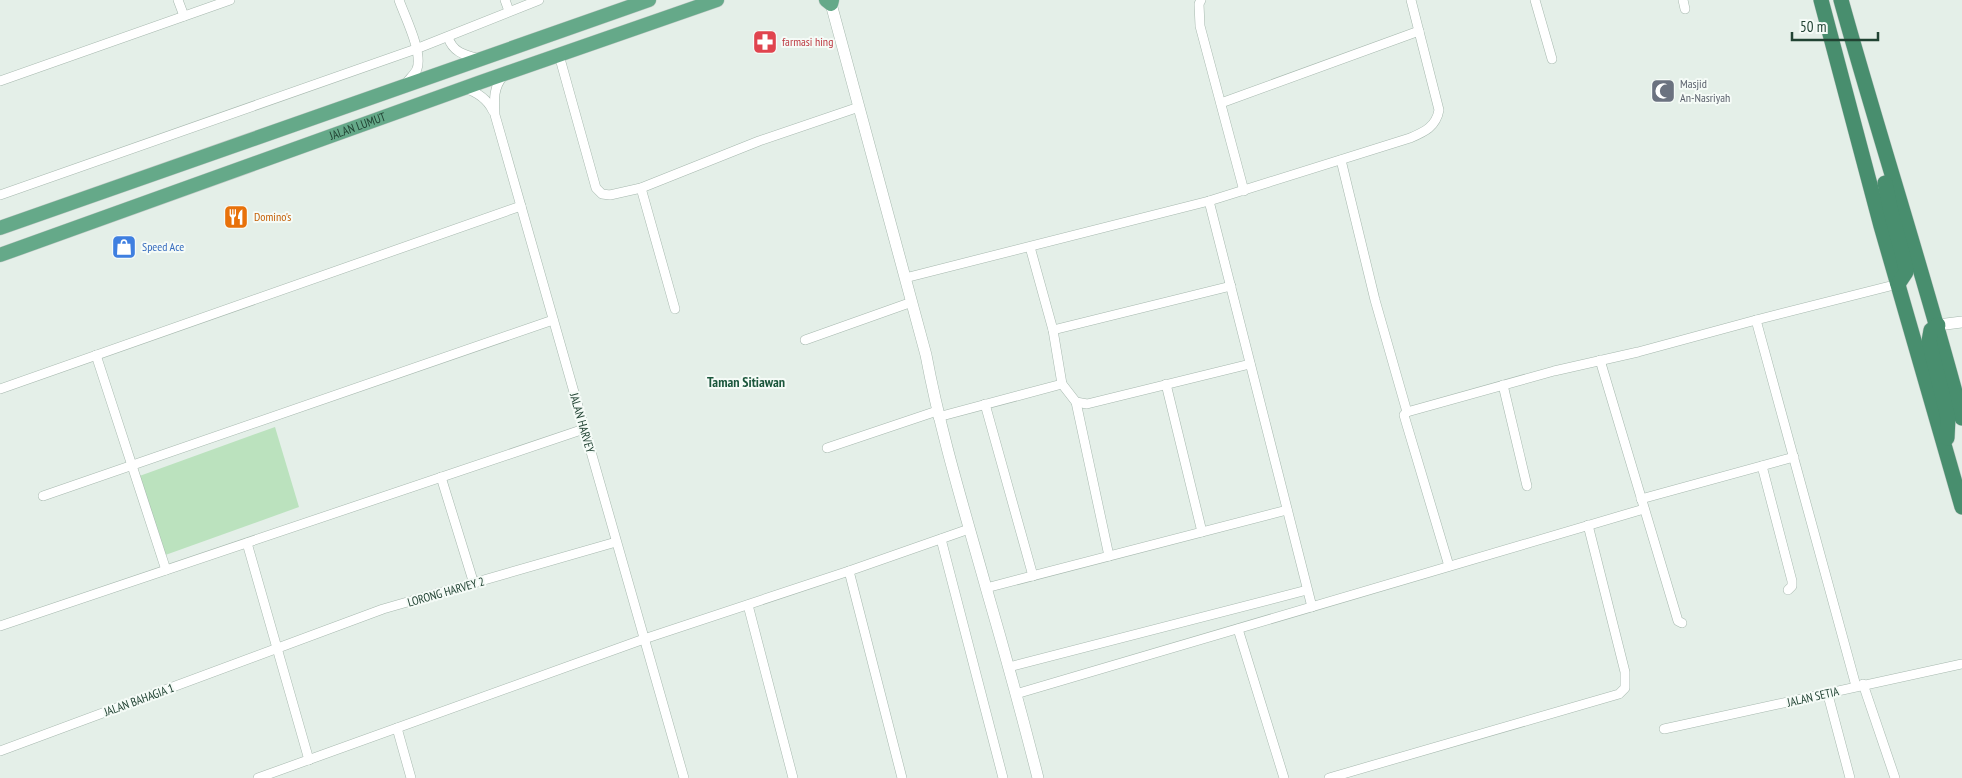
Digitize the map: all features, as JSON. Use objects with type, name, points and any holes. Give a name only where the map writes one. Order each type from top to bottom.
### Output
[{"type":"highway","points":[[1821,0],[1881,226],[1962,506]]},
{"type":"highway","points":[[1841,0],[1872,111],[1938,325],[1962,418]]},
{"type":"highway","points":[[1872,111],[1890,208],[1905,264],[1906,272],[1898,284]]},
{"type":"highway","points":[[1938,325],[1931,330],[1929,341],[1948,418],[1947,452]]},
{"type":"main road","name":"JALAN LUMUT","points":[[0,228],[649,0]]},
{"type":"main road","name":"JALAN LUMUT","points":[[0,255],[464,88],[717,0]]},
{"type":"street","points":[[178,0],[184,16]]},
{"type":"street","points":[[0,81],[230,0]]},
{"type":"street","points":[[399,0],[416,48],[418,61],[417,70],[403,87]]},
{"type":"street","points":[[505,0],[509,11]]},
{"type":"street","points":[[0,194],[448,37],[539,0]]},
{"type":"street","points":[[1200,0],[1200,26],[1244,190]]},
{"type":"street","points":[[905,278],[1209,201],[1420,134],[1433,126],[1440,110],[1411,0]]},
{"type":"street","points":[[830,1],[926,355],[937,414],[1009,667],[1038,778]]},
{"type":"street","points":[[1538,1],[1552,59]]},
{"type":"street","points":[[1221,102],[1419,31]]},
{"type":"street","points":[[448,37],[454,49],[461,54],[480,60]]},
{"type":"street","points":[[559,55],[596,188],[602,194],[610,195],[641,188],[759,141],[859,107]]},
{"type":"street","points":[[495,116],[494,98],[496,87],[505,74]]},
{"type":"street","points":[[464,88],[482,97],[489,103],[495,116]]},
{"type":"street","name":"JALAN HARVEY","points":[[495,116],[684,778]]},
{"type":"street","points":[[1341,160],[1375,300],[1407,412],[1404,415],[1449,566]]},
{"type":"street","points":[[641,188],[675,309]]},
{"type":"street","points":[[1209,201],[1312,607]]},
{"type":"street","points":[[0,389],[521,206]]},
{"type":"street","points":[[1030,247],[1053,330],[1062,384],[1076,402],[1108,556]]},
{"type":"street","points":[[1407,412],[1503,385],[1898,284]]},
{"type":"street","points":[[1053,330],[1231,286]]},
{"type":"street","points":[[805,340],[912,302]]},
{"type":"street","points":[[43,496],[553,320]]},
{"type":"street","points":[[1756,320],[1860,685],[1895,778]]},
{"type":"street","points":[[1938,325],[1962,322]]},
{"type":"street","points":[[96,355],[166,570]]},
{"type":"street","points":[[1600,360],[1678,622],[1682,623]]},
{"type":"street","points":[[1076,402],[1087,404],[1250,364]]},
{"type":"street","points":[[827,448],[937,414],[1062,384]]},
{"type":"street","points":[[1166,384],[1202,532]]},
{"type":"street","points":[[1503,385],[1527,486]]},
{"type":"street","points":[[985,404],[1033,576]]},
{"type":"street","points":[[0,626],[584,429]]},
{"type":"street","points":[[1642,499],[1794,457]]},
{"type":"street","points":[[1762,466],[1792,581],[1792,586],[1788,590]]},
{"type":"street","points":[[441,477],[474,584]]},
{"type":"street","points":[[1016,694],[1644,509]]},
{"type":"street","points":[[986,588],[1287,510]]},
{"type":"street","points":[[1329,778],[1619,694],[1624,688],[1625,672],[1588,525]]},
{"type":"street","points":[[258,778],[644,639],[969,529]]},
{"type":"street","points":[[941,539],[1003,778]]},
{"type":"street","points":[[247,542],[309,760]]},
{"type":"street","name":"LORONG HARVEY 2","points":[[278,649],[383,610],[616,542]]},
{"type":"street","points":[[849,571],[902,778]]},
{"type":"street","points":[[1009,667],[1308,590]]},
{"type":"street","points":[[748,605],[793,778]]},
{"type":"street","points":[[1238,629],[1284,778]]},
{"type":"street","name":"JALAN BAHAGIA 1","points":[[0,750],[278,649]]},
{"type":"street","name":"JALAN SETIA","points":[[1664,729],[1828,695],[1860,685],[1962,664]]},
{"type":"street","points":[[1828,695],[1850,778]]},
{"type":"street","points":[[397,728],[411,778]]},
{"type":"green space","points":[[275,427],[299,507],[157,558],[134,478]]},
{"type":"place","name":"farmasi hing","points":[[765,42]]},
{"type":"place","name":"Masjid An-Nasriyah","points":[[1663,91]]},
{"type":"place","name":"Domino's","points":[[236,217]]},
{"type":"place","name":"Speed Ace","points":[[124,247]]},
{"type":"district","name":"Taman Sitiawan","points":[[746,382]]}]
